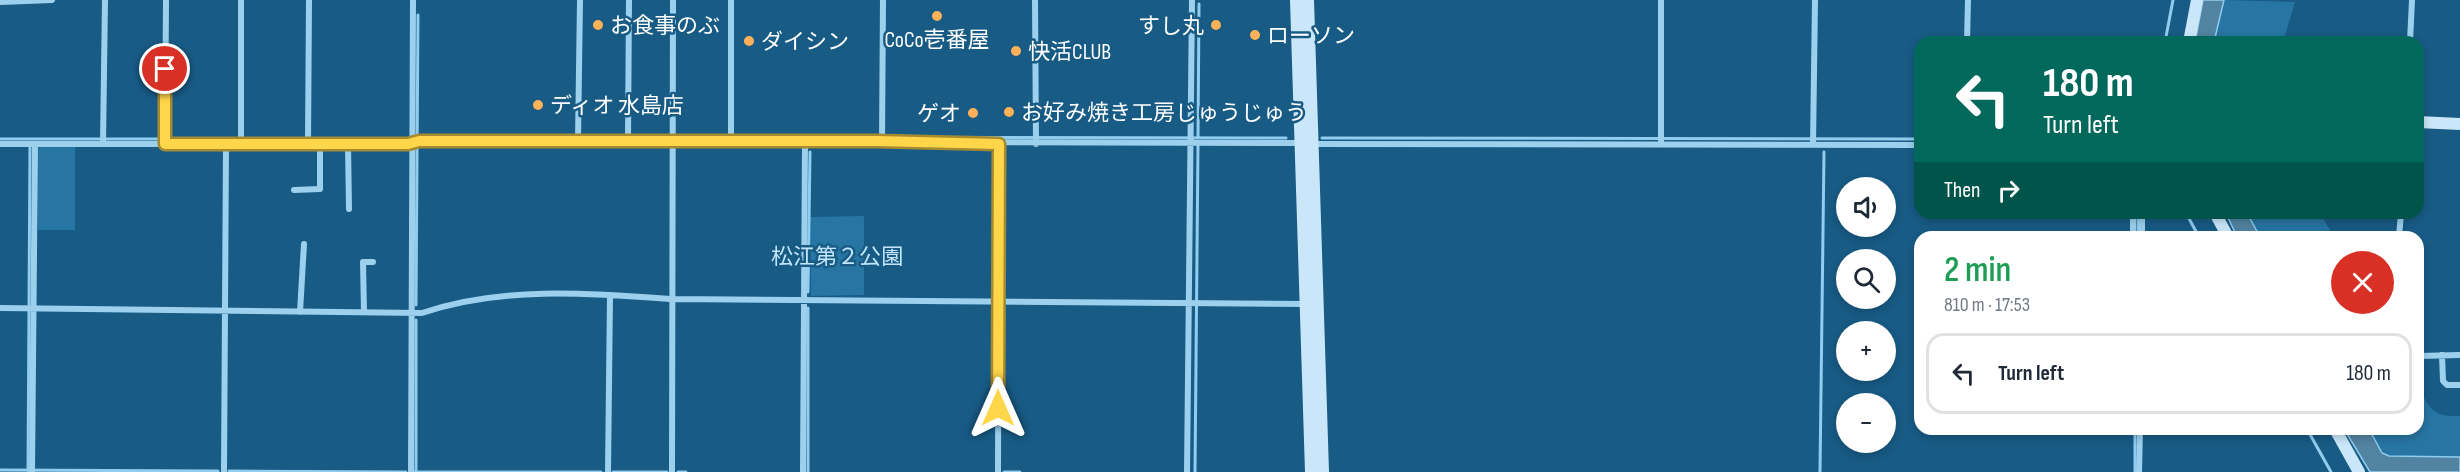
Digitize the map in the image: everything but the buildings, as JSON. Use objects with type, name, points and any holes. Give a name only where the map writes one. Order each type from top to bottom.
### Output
[{"type":"street","points":[[0,2],[52,0]]},
{"type":"street","points":[[103,140],[105,0]]},
{"type":"street","points":[[165,141],[166,0]]},
{"type":"street","points":[[241,0],[241,141]]},
{"type":"street","points":[[308,141],[309,0]]},
{"type":"street","points":[[411,472],[415,140],[413,0]]},
{"type":"street","points":[[578,138],[580,0]]},
{"type":"street","points":[[628,138],[629,0]]},
{"type":"street","points":[[672,472],[673,0]]},
{"type":"street","points":[[731,0],[731,138]]},
{"type":"street","points":[[882,139],[883,0]]},
{"type":"street","points":[[1035,0],[1036,139]]},
{"type":"street","points":[[1187,471],[1194,302],[1192,0]]},
{"type":"street","points":[[1296,0],[1306,143],[1312,304],[1323,472]]},
{"type":"street","points":[[1306,143],[1308,0]]},
{"type":"street","points":[[1661,0],[1661,140]]},
{"type":"street","points":[[1813,141],[1815,0]]},
{"type":"street","points":[[1967,36],[1968,0]]},
{"type":"street","points":[[2190,36],[2197,0]]},
{"type":"street","points":[[2410,36],[2412,0]]},
{"type":"street","points":[[2424,122],[2460,124]]},
{"type":"street","points":[[0,144],[103,140],[226,144],[241,141],[308,141],[320,144],[348,144],[415,140],[628,138],[673,141],[731,138],[805,141],[882,139],[999,144],[1036,139],[1306,143],[1661,140],[1813,141],[1914,145]]},
{"type":"street","points":[[802,472],[805,141]]},
{"type":"street","points":[[32,144],[30,308],[32,470]]},
{"type":"street","points":[[224,472],[226,144]]},
{"type":"street","points":[[294,190],[320,189],[320,144]]},
{"type":"street","points":[[348,144],[349,208]]},
{"type":"street","points":[[998,472],[999,144]]},
{"type":"street","points":[[300,312],[304,244]]},
{"type":"street","points":[[364,312],[363,262],[373,262]]},
{"type":"street","points":[[0,308],[412,313],[487,297],[610,295],[671,299],[1312,304]]},
{"type":"street","points":[[608,472],[610,295]]},
{"type":"street","points":[[1311,472],[1312,304]]},
{"type":"street","points":[[2442,355],[2443,381],[2447,385],[2460,385]]},
{"type":"street","points":[[2424,356],[2460,355]]},
{"type":"street","points":[[2139,471],[2140,435]]},
{"type":"street","points":[[2338,435],[2359,472]]},
{"type":"green space","points":[[2224,0],[2295,2],[2285,36],[2215,36]]},
{"type":"green space","points":[[75,146],[75,230],[38,230],[37,150],[40,147]]},
{"type":"green space","name":"松江第２公園","points":[[864,216],[864,295],[811,296],[810,217]]},
{"type":"green space","points":[[2250,219],[2324,219],[2330,231],[2257,231]]},
{"type":"green space","points":[[2424,398],[2430,407],[2438,413],[2460,416],[2460,457],[2389,456],[2382,453],[2372,435],[2424,435]]},
{"type":"shaded area","points":[[2203,0],[2224,0],[2215,36],[2196,36]]},
{"type":"shaded area","points":[[2229,219],[2250,219],[2257,231],[2234,231]]},
{"type":"shaded area","points":[[2348,435],[2372,435],[2382,453],[2389,456],[2460,457],[2460,472],[2370,472]]},
{"type":"waterway","points":[[2166,36],[2173,0]]},
{"type":"waterway","points":[[1198,137],[1199,4]]},
{"type":"waterway","points":[[416,305],[418,15]]},
{"type":"waterway","points":[[0,139],[663,137]]},
{"type":"waterway","points":[[685,137],[1286,138]]},
{"type":"waterway","points":[[1322,138],[1914,139]]},
{"type":"waterway","points":[[28,472],[30,144]]},
{"type":"waterway","points":[[1195,472],[1198,144]]},
{"type":"waterway","points":[[808,292],[810,152]]},
{"type":"waterway","points":[[1820,472],[1824,152]]},
{"type":"waterway","points":[[2138,219],[2138,231]]},
{"type":"waterway","points":[[2189,219],[2196,231]]},
{"type":"waterway","points":[[808,308],[808,472]]},
{"type":"waterway","points":[[416,320],[416,472]]},
{"type":"waterway","points":[[2135,435],[2135,472]]},
{"type":"waterway","points":[[2310,435],[2331,472]]},
{"type":"waterway","points":[[0,470],[218,471]]},
{"type":"waterway","points":[[229,471],[406,472]]},
{"type":"waterway","points":[[413,472],[601,472]]},
{"type":"waterway","points":[[613,472],[667,472]]},
{"type":"waterway","points":[[678,472],[686,472]]},
{"type":"waterway","points":[[1004,472],[1020,472]]},
{"type":"place","name":"CoCo壱番屋","points":[[937,16]]},
{"type":"place","name":"お食事のぶ","points":[[598,25]]},
{"type":"place","name":"すし丸","points":[[1216,25]]},
{"type":"place","name":"ローソン","points":[[1255,35]]},
{"type":"place","name":"ダイシン","points":[[749,41]]},
{"type":"place","name":"快活CLUB","points":[[1016,51]]},
{"type":"place","name":"ディオ 水島店","points":[[538,105]]},
{"type":"place","name":"お好み焼き工房じゅうじゅう","points":[[1009,112]]},
{"type":"place","name":"ゲオ","points":[[973,113]]},
{"type":"route","points":[[165,69],[165,144],[408,144],[419,141],[877,141],[999,144],[998,408]]}]
